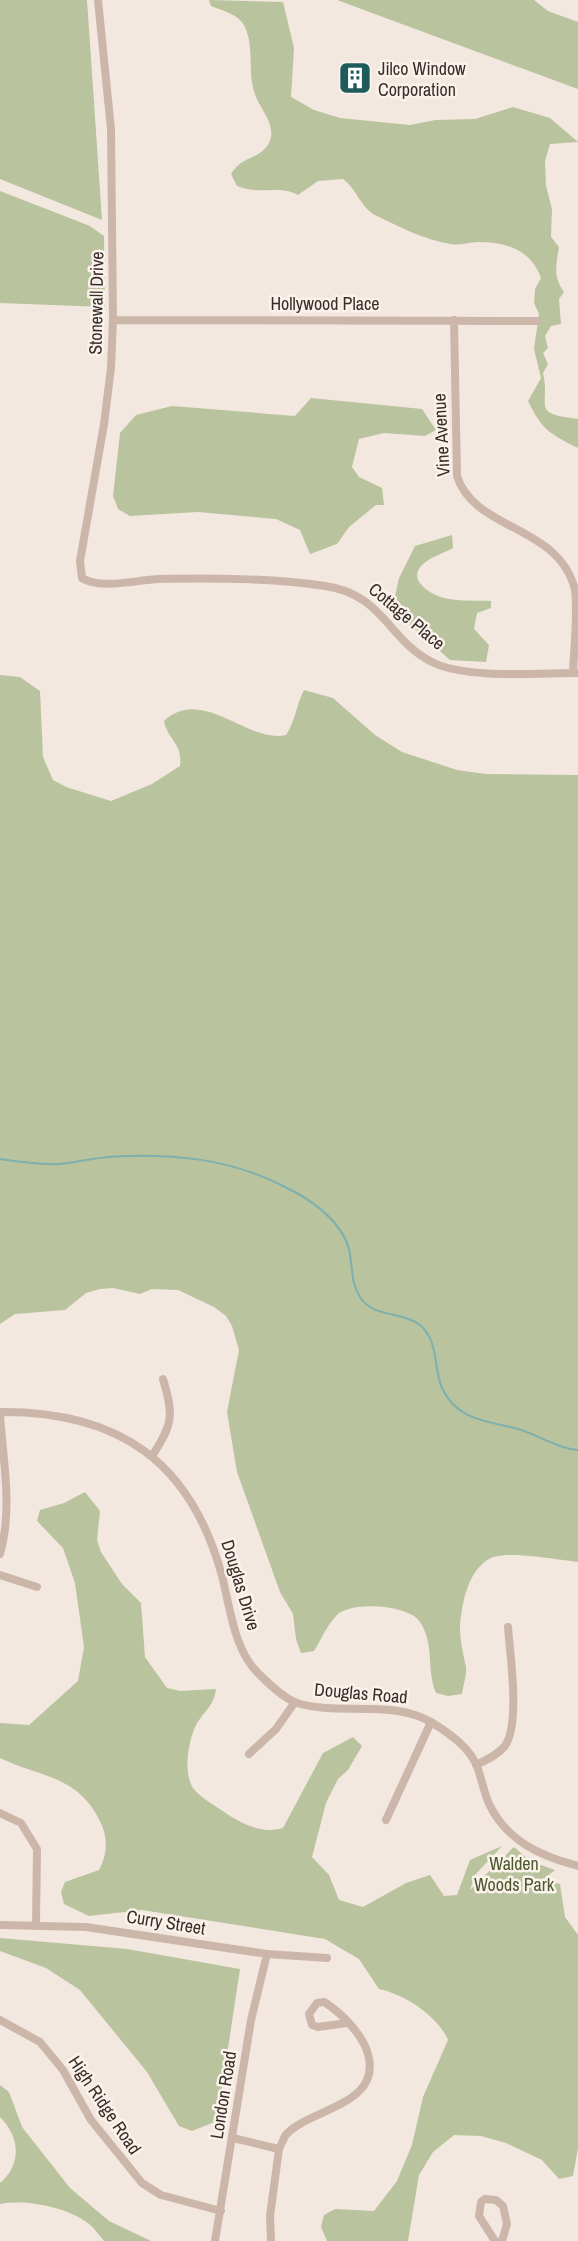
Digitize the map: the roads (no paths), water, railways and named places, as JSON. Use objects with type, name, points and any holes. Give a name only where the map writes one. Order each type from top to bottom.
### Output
[{"type":"street","name":"Stonewall Drive","points":[[98,0],[111,129],[113,320],[111,368],[104,424],[80,561],[81,578],[94,582],[106,582]]},
{"type":"street","name":"Hollywood Place","points":[[113,320],[537,321]]},
{"type":"street","name":"Vine Avenue","points":[[454,320],[457,477],[460,487],[483,510],[538,539],[559,560],[571,580],[577,601],[575,673]]},
{"type":"street","name":"Cottage Place","points":[[106,582],[157,579],[278,581],[342,589],[370,602],[424,657],[442,666],[468,671],[575,673]]},
{"type":"street","points":[[152,1456],[163,1439],[170,1416],[171,1406],[163,1378]]},
{"type":"street","points":[[0,1413],[7,1497],[5,1538],[0,1554]]},
{"type":"street","name":"Douglas Drive","points":[[0,1413],[48,1413],[71,1418],[118,1434],[166,1467],[201,1519],[215,1551],[234,1624],[249,1664],[295,1702]]},
{"type":"street","points":[[0,1575],[37,1587]]},
{"type":"street","points":[[508,1627],[512,1720],[509,1736],[505,1746],[496,1755],[476,1765],[490,1806],[510,1833],[534,1852],[578,1866]]},
{"type":"street","points":[[249,1754],[276,1729],[295,1702]]},
{"type":"street","name":"Douglas Road","points":[[295,1702],[337,1708],[392,1711],[419,1716],[452,1736],[473,1758],[476,1765]]},
{"type":"street","points":[[386,1820],[431,1722]]},
{"type":"street","points":[[0,1812],[21,1823],[37,1849],[36,1925]]},
{"type":"street","name":"Curry Street","points":[[0,1926],[86,1927],[267,1954],[327,1958]]},
{"type":"street","name":"London Road","points":[[215,2241],[251,2020],[267,1954]]},
{"type":"street","name":"High Ridge Road","points":[[0,2020],[40,2042],[63,2070],[91,2120],[142,2183],[161,2195],[221,2211]]},
{"type":"street","points":[[271,2241],[270,2216],[279,2149],[286,2136],[298,2126],[348,2101],[360,2090],[368,2073],[368,2053],[360,2036],[347,2023]]},
{"type":"street","points":[[233,2138],[279,2149]]},
{"type":"street","points":[[495,2241],[479,2216],[481,2202],[485,2199],[496,2200],[503,2206],[507,2224],[502,2241]]},
{"type":"waterway","points":[[0,1159],[52,1164],[108,1157],[177,1157],[243,1170],[285,1187],[314,1204],[339,1229],[349,1249],[355,1285],[366,1304],[380,1311],[413,1321],[426,1331],[433,1346],[442,1388],[456,1407],[475,1418],[518,1429],[562,1447],[578,1450]]},
{"type":"place","name":"Jilco Window Corporation","points":[[355,78]]},
{"type":"park label","name":"Walden Woods Park","points":[[514,1873]]}]
